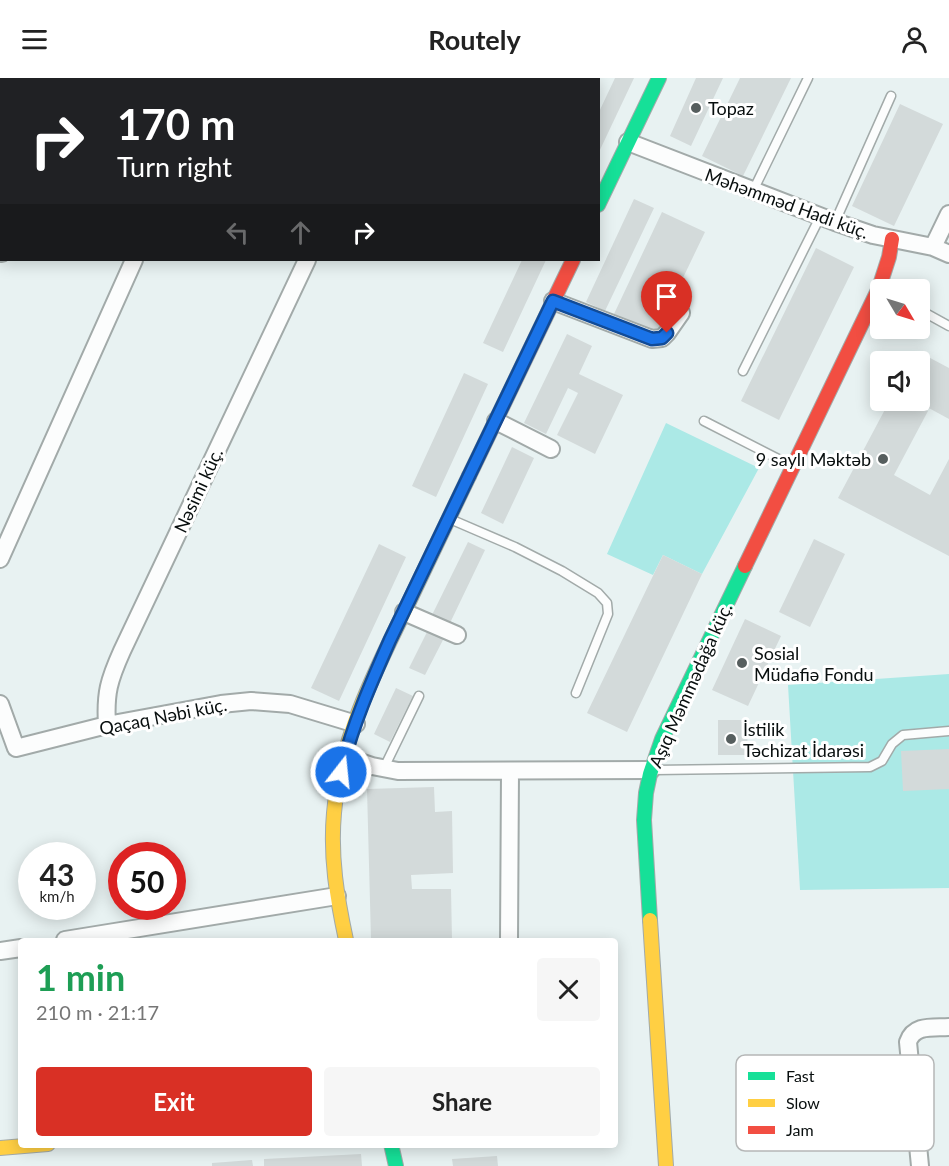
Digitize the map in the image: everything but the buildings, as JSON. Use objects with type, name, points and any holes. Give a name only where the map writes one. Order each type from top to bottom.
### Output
[{"type":"street","points":[[600,201],[659,78]]},
{"type":"street","name":"Məhəmməd Hadi küç.","points":[[628,142],[827,220],[873,235],[941,251]]},
{"type":"street","points":[[941,251],[949,214]]},
{"type":"street","name":"Aşıq Məmmədağa küç.","points":[[883,279],[892,239]]},
{"type":"street","points":[[0,559],[134,261]]},
{"type":"street","name":"Nəsimi küç.","points":[[107,725],[106,703],[110,679],[122,651],[307,261]]},
{"type":"street","points":[[346,938],[337,896],[334,828],[338,787],[356,723],[370,686],[404,612],[573,261]]},
{"type":"street","points":[[553,301],[652,339],[662,338],[681,313]]},
{"type":"street","name":"Aşıq Məmmədağa küç.","points":[[666,1166],[644,835],[646,790],[662,739],[792,466],[870,309]]},
{"type":"street","points":[[496,421],[550,448]]},
{"type":"street","points":[[404,612],[457,635]]},
{"type":"street","name":"Qaçaq Nəbi küç.","points":[[0,704],[8,751],[107,725],[221,704],[251,701],[290,704],[356,723]]},
{"type":"street","points":[[345,757],[372,766],[398,771],[651,770]]},
{"type":"street","points":[[509,938],[510,771]]},
{"type":"street","points":[[77,938],[337,896]]},
{"type":"street","points":[[0,951],[18,948]]},
{"type":"street","points":[[909,1055],[910,1035],[920,1028],[949,1027]]},
{"type":"street","points":[[0,1148],[18,1146]]},
{"type":"street","points":[[395,1148],[396,1166]]},
{"type":"street","points":[[919,1151],[920,1166]]},
{"type":"lane","points":[[753,191],[808,78]]},
{"type":"lane","points":[[743,371],[827,220],[891,96]]},
{"type":"lane","points":[[930,316],[949,326]]},
{"type":"lane","points":[[704,421],[792,466]]},
{"type":"lane","points":[[449,519],[562,572],[598,593],[607,603],[608,614],[576,693]]},
{"type":"lane","points":[[384,768],[419,696]]},
{"type":"lane","points":[[651,770],[870,767],[882,761],[892,744],[903,735],[949,731]]},
{"type":"shaded area","points":[[666,423],[759,468],[702,574],[663,555],[653,575],[607,554]]},
{"type":"shaded area","points":[[949,674],[949,888],[800,890],[788,685]]},
{"type":"traffic: fast","points":[[600,201],[659,78]]},
{"type":"traffic: fast","points":[[650,920],[644,820],[650,774],[662,739],[745,566]]},
{"type":"traffic: fast","points":[[392,1148],[396,1166]]},
{"type":"traffic: slow","points":[[346,938],[337,893],[333,846],[334,813],[343,760],[360,708],[382,657],[469,476]]},
{"type":"traffic: slow","points":[[650,920],[666,1166]]},
{"type":"traffic: slow","points":[[0,1148],[18,1146]]},
{"type":"traffic: jam","points":[[745,566],[879,288],[892,239]]},
{"type":"traffic: jam","points":[[469,476],[573,261]]},
{"type":"place","name":"Topaz","points":[[696,108]]},
{"type":"place","name":"9 saylı Məktəb","points":[[883,459]]},
{"type":"place","name":"Sosial Müdafiə Fondu","points":[[742,663]]},
{"type":"place","name":"İstilik Təchizat İdarəsi","points":[[731,739]]},
{"type":"route","points":[[341,772],[356,723],[390,640],[553,301],[652,339],[662,338],[667,333]]}]
